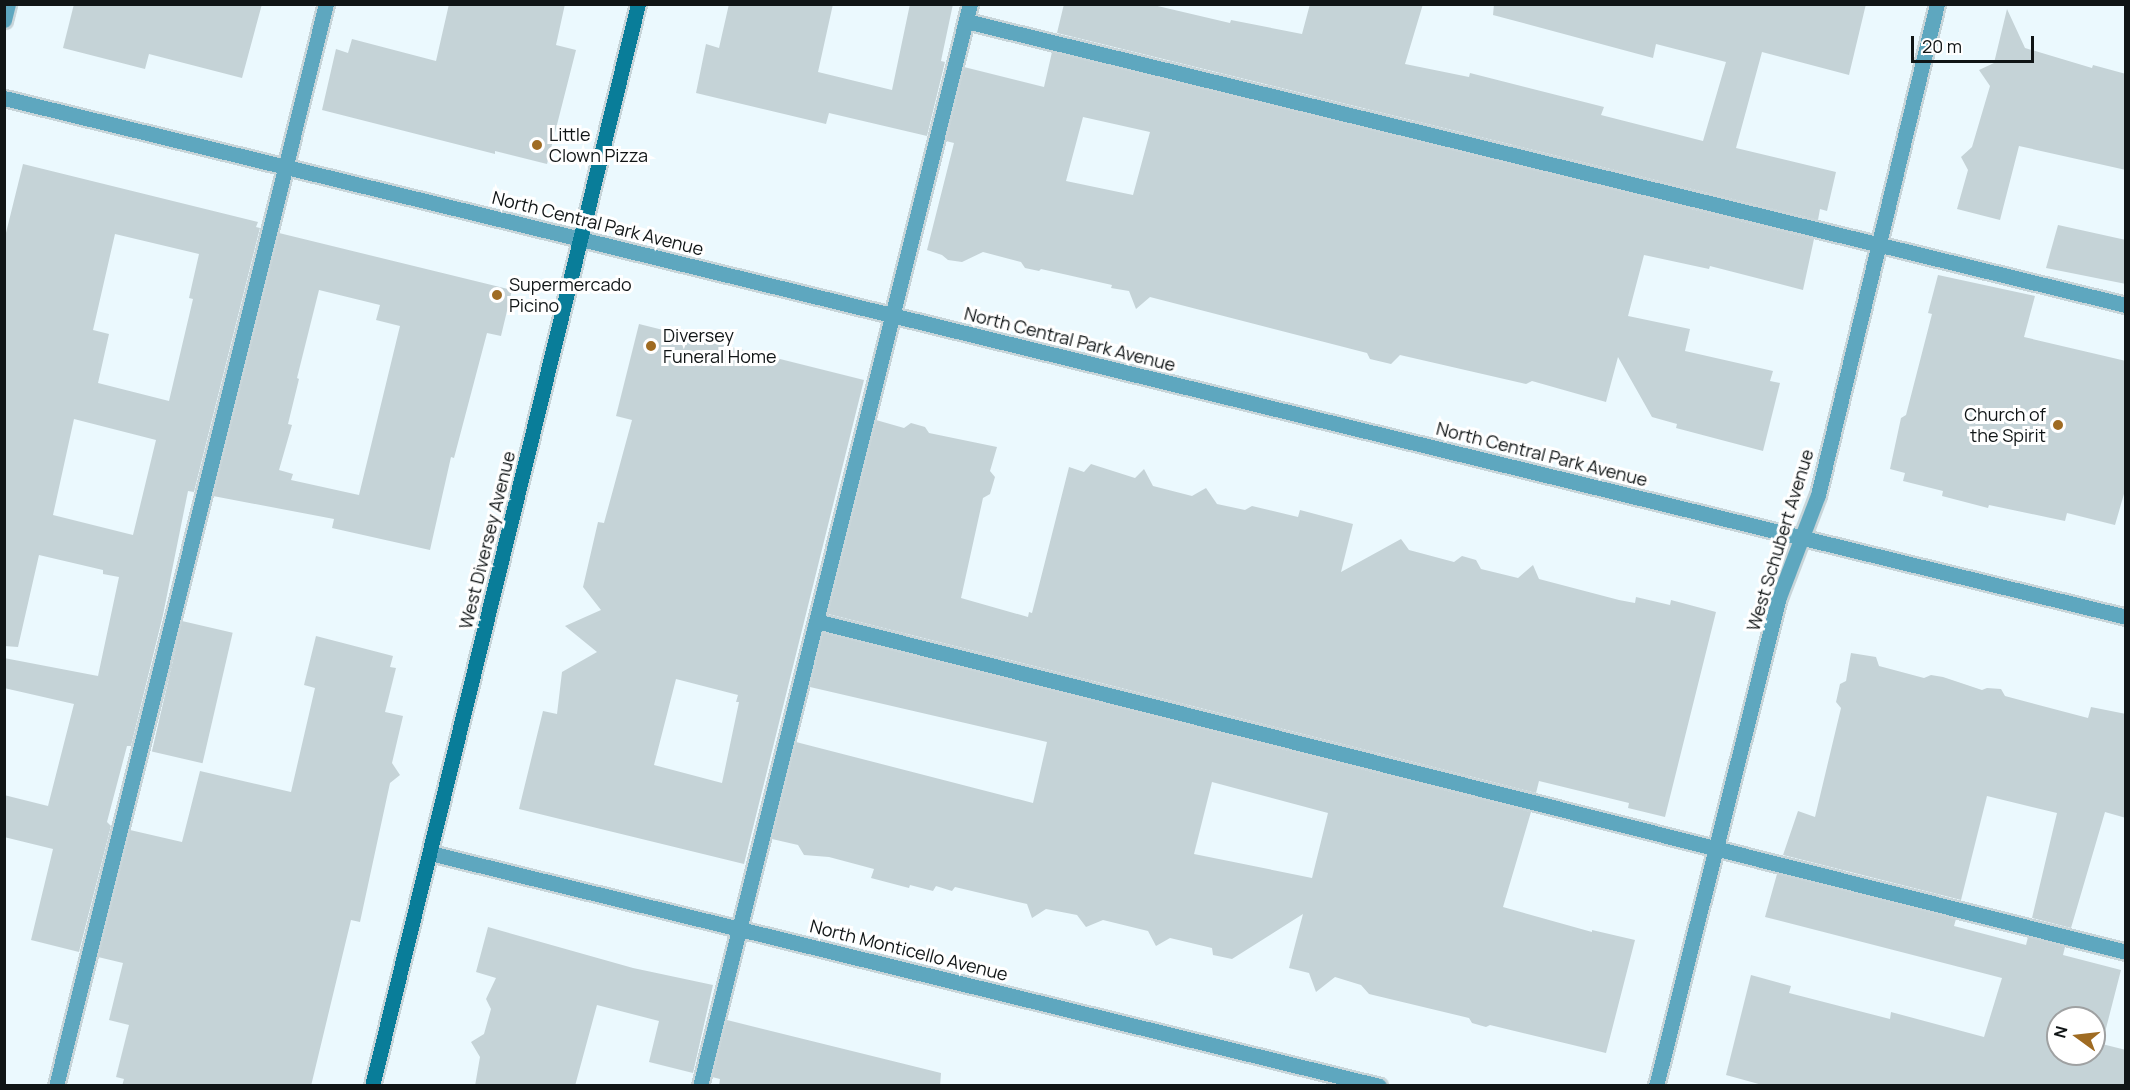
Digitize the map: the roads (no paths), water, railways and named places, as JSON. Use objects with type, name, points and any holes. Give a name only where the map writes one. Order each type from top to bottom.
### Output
[{"type":"main road","name":"West Diversey Avenue","points":[[372,1086],[638,4]]},
{"type":"street","points":[[4,20],[8,4]]},
{"type":"street","points":[[56,1086],[326,4]]},
{"type":"street","points":[[700,1086],[970,4]]},
{"type":"street","name":"West Schubert Avenue","points":[[1656,1086],[1779,597],[1818,495],[1937,4]]},
{"type":"street","points":[[966,21],[2126,305]]},
{"type":"street","name":"North Central Park Avenue","points":[[4,98],[2126,617]]},
{"type":"street","points":[[816,621],[2126,952]]},
{"type":"street","name":"North Monticello Avenue","points":[[430,853],[1379,1086]]},
{"type":"place","name":"Little Clown Pizza","points":[[537,145]]},
{"type":"place","name":"Supermercado Picino","points":[[497,295]]},
{"type":"place","name":"Diversey Funeral Home","points":[[651,346]]},
{"type":"place","name":"Church of the Spirit","points":[[2058,425]]}]
